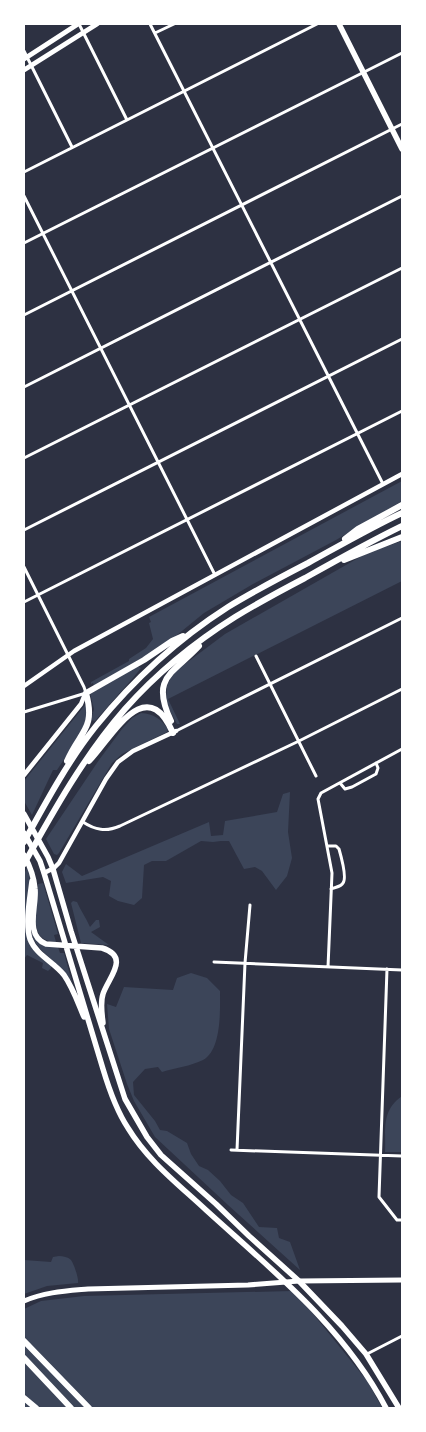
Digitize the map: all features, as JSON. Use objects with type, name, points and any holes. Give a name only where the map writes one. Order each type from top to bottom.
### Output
[{"type":"highway","points":[[326,553],[358,529],[402,505]]},
{"type":"highway","points":[[60,778],[72,750],[84,734],[89,720],[90,708],[86,693],[197,628],[238,601],[402,513]]},
{"type":"highway","points":[[29,868],[43,829],[95,747],[137,697],[172,664],[210,634],[249,608],[402,526]]},
{"type":"highway","points":[[326,566],[402,537]]},
{"type":"highway","points":[[24,842],[60,778],[96,727],[122,695],[151,666],[197,628]]},
{"type":"highway","points":[[174,732],[163,702],[166,682],[172,671],[191,655],[210,634]]},
{"type":"highway","points":[[76,775],[98,752],[127,716],[136,710],[146,708],[158,711],[166,719],[174,732]]},
{"type":"highway","points":[[24,1341],[89,1408]]},
{"type":"highway","points":[[24,1358],[72,1408]]},
{"type":"highway","points":[[24,1398],[36,1408]]},
{"type":"main road","points":[[25,56],[79,24]]},
{"type":"main road","points":[[339,24],[402,149]]},
{"type":"main road","points":[[24,70],[95,25]]},
{"type":"main road","points":[[25,816],[53,869],[77,952],[125,1099],[147,1137],[161,1155],[300,1281],[366,1354],[401,1407]]},
{"type":"main road","points":[[24,833],[40,861],[112,1096],[127,1126],[153,1162],[286,1282],[338,1336],[368,1377],[386,1408]]},
{"type":"main road","points":[[24,855],[35,892],[33,930],[38,940],[46,944],[102,948],[109,950],[117,960],[116,968],[103,994],[101,1007],[104,1035]]},
{"type":"main road","points":[[29,868],[28,928],[30,938],[38,951],[64,975],[94,1040]]},
{"type":"main road","points":[[24,1301],[62,1291],[300,1281],[402,1280]]},
{"type":"street","points":[[79,24],[126,120]]},
{"type":"street","points":[[95,25],[102,24]]},
{"type":"street","points":[[150,24],[383,485]]},
{"type":"street","points":[[155,33],[174,24]]},
{"type":"street","points":[[24,172],[317,24]]},
{"type":"street","points":[[24,244],[402,52]]},
{"type":"street","points":[[25,56],[72,147]]},
{"type":"street","points":[[24,315],[402,124]]},
{"type":"street","points":[[24,196],[215,576]]},
{"type":"street","points":[[24,387],[402,196]]},
{"type":"street","points":[[24,458],[402,268]]},
{"type":"street","points":[[24,530],[402,339]]},
{"type":"street","points":[[24,602],[402,411]]},
{"type":"street","points":[[24,686],[68,655],[402,474]]},
{"type":"street","points":[[24,568],[86,693],[81,704],[24,775]]},
{"type":"street","points":[[44,873],[53,869],[59,863],[106,779],[118,762],[134,751],[402,618]]},
{"type":"street","points":[[256,656],[316,776]]},
{"type":"street","points":[[83,822],[99,830],[116,828],[299,742],[402,689]]},
{"type":"street","points":[[24,712],[86,693]]},
{"type":"street","points":[[328,967],[332,873],[318,799],[321,793],[402,749]]},
{"type":"street","points":[[340,783],[345,789],[376,774],[378,768],[376,763]]},
{"type":"street","points":[[327,846],[336,846],[339,849],[345,876],[342,885],[331,888]]},
{"type":"street","points":[[237,1150],[245,963],[250,906]]},
{"type":"street","points":[[214,962],[402,970]]},
{"type":"street","points":[[387,969],[379,1197],[397,1220],[402,1220]]},
{"type":"street","points":[[231,1150],[402,1156]]},
{"type":"street","points":[[366,1354],[402,1336]]},
{"type":"shaded area","points":[[402,481],[402,501],[336,540],[253,584],[204,613],[166,644],[94,686],[93,683],[91,684],[91,682],[129,661],[129,659],[146,648],[153,639],[149,617]]},
{"type":"shaded area","points":[[402,541],[402,581],[168,699],[180,724],[177,724],[166,699],[167,686],[177,670],[225,634],[367,553]]},
{"type":"shaded area","points":[[137,666],[141,668],[133,678],[95,721],[91,720],[94,709],[90,693]]},
{"type":"shaded area","points":[[85,705],[88,716],[78,738],[57,770],[53,770],[32,815],[24,801],[24,781]]},
{"type":"shaded area","points":[[141,713],[153,716],[163,722],[168,729],[167,732],[122,754],[112,763],[59,853],[57,855],[54,854],[46,839],[122,729],[132,718]]},
{"type":"shaded area","points":[[290,792],[288,832],[292,858],[287,876],[276,890],[262,871],[255,867],[244,869],[229,841],[201,841],[166,861],[152,861],[144,865],[142,898],[134,905],[118,901],[109,896],[111,881],[103,877],[66,883],[62,872],[66,864],[82,876],[209,822],[211,836],[223,835],[225,821],[277,812],[283,794]]},
{"type":"shaded area","points":[[27,868],[30,875],[26,920],[27,936],[33,949],[51,965],[48,971],[42,968],[43,963],[27,955],[24,959],[24,874]]},
{"type":"shaded area","points":[[43,883],[58,934],[54,935],[56,942],[46,940],[40,936],[37,929],[38,884]]},
{"type":"shaded area","points":[[73,901],[77,902],[90,927],[96,920],[99,920],[100,927],[91,932],[109,945],[81,943],[71,903]]},
{"type":"shaded area","points":[[31,933],[58,947],[60,953],[64,953],[72,982],[62,969],[40,949]]},
{"type":"shaded area","points":[[191,973],[207,978],[220,991],[219,1028],[214,1048],[203,1060],[193,1064],[162,1072],[158,1067],[145,1069],[133,1082],[134,1095],[160,1130],[167,1131],[187,1143],[191,1154],[199,1166],[208,1170],[231,1195],[243,1203],[259,1227],[277,1228],[279,1238],[290,1242],[300,1270],[155,1137],[134,1101],[127,1084],[109,1029],[107,1004],[116,1007],[124,987],[173,990],[177,978]]},
{"type":"shaded area","points":[[402,1096],[402,1152],[385,1152],[385,1128],[388,1114],[395,1102]]},
{"type":"shaded area","points":[[59,1256],[71,1260],[78,1283],[47,1286],[24,1294],[24,1260],[51,1262],[53,1257]]},
{"type":"shaded area","points":[[292,1291],[310,1310],[368,1382],[382,1408],[24,1408],[24,1309],[41,1301],[84,1296]]}]
